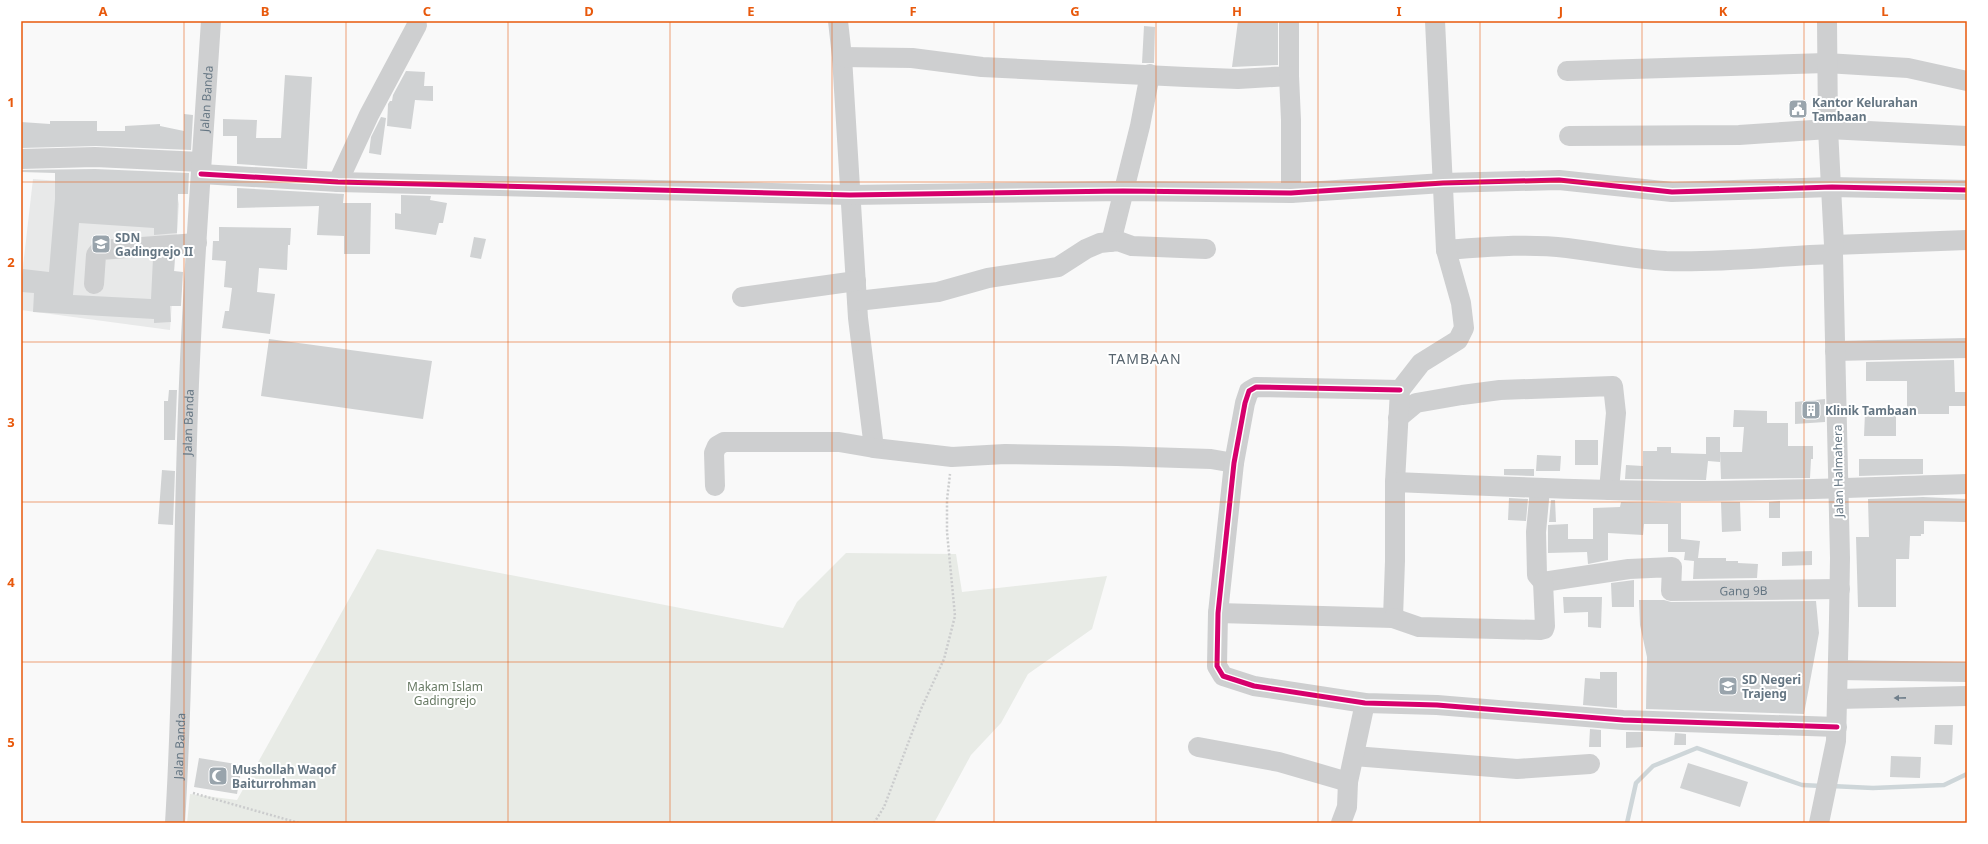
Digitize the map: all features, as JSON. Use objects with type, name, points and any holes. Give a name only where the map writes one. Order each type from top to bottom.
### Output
[{"type":"street","name":"Jalan Banda","points":[[174,823],[177,789],[187,438],[201,168],[211,21]]},
{"type":"street","points":[[838,21],[842,57],[858,318],[874,448]]},
{"type":"street","points":[[1288,21],[1289,76],[1292,120],[1291,193]]},
{"type":"street","points":[[1393,618],[1395,482],[1400,390],[1421,363],[1458,340],[1464,328],[1460,302],[1446,250],[1435,21]]},
{"type":"street","name":"Jalan Halmahera","points":[[1821,814],[1829,782],[1836,742],[1840,589],[1832,187],[1826,63],[1827,21]]},
{"type":"street","points":[[338,182],[369,115],[417,25]]},
{"type":"street","points":[[842,57],[912,58],[982,67],[1238,79],[1289,76]]},
{"type":"street","points":[[1567,71],[1826,63],[1908,68],[1967,81]]},
{"type":"street","points":[[1111,242],[1140,126],[1150,74]]},
{"type":"street","points":[[1569,136],[1739,135],[1828,129],[1967,136]]},
{"type":"street","points":[[21,159],[95,157],[338,182],[850,195],[1123,191],[1291,193],[1443,183],[1559,180],[1672,192],[1832,187],[1967,190]]},
{"type":"street","points":[[1446,250],[1520,245],[1568,248],[1633,259],[1712,262],[1833,250],[1967,240]]},
{"type":"street","points":[[857,302],[938,292],[988,278],[1058,267],[1086,249],[1100,243],[1122,242],[1132,246],[1206,249]]},
{"type":"street","points":[[94,284],[96,255],[100,250],[197,243]]},
{"type":"street","points":[[742,297],[856,281]]},
{"type":"street","points":[[1835,351],[1967,348]]},
{"type":"street","points":[[1398,418],[1416,403],[1462,395],[1500,390],[1613,386],[1616,413],[1609,490]]},
{"type":"street","points":[[1400,390],[1256,387],[1249,391],[1244,402],[1234,463],[1218,613],[1217,666],[1223,676],[1254,686],[1365,703],[1436,705],[1623,720],[1837,727]]},
{"type":"street","points":[[715,486],[714,453],[717,446],[724,442],[839,442],[874,448],[952,457],[1005,454],[1117,456],[1211,459],[1234,463]]},
{"type":"street","points":[[1395,482],[1540,489],[1723,491],[1967,484]]},
{"type":"street","points":[[1218,613],[1393,618],[1419,627],[1540,630],[1545,626],[1543,582],[1537,575],[1536,532],[1540,489]]},
{"type":"street","name":"Gang 9B","points":[[1543,582],[1629,569],[1672,567],[1671,591],[1840,589]]},
{"type":"street","points":[[1838,670],[1967,672]]},
{"type":"street","points":[[1930,697],[1932,671]]},
{"type":"street","points":[[1837,699],[1967,696]]},
{"type":"street","points":[[1341,823],[1347,807],[1348,782],[1365,703]]},
{"type":"street","points":[[1198,747],[1280,762],[1348,782]]},
{"type":"street","points":[[1354,756],[1517,769],[1590,764]]},
{"type":"path","points":[[874,823],[884,807],[918,715],[944,659],[954,616],[947,532],[947,500],[952,457]]},
{"type":"path","points":[[177,789],[299,823]]},
{"type":"shaded area","name":"SDN Gadingrejo II","points":[[33,179],[176,190],[179,204],[170,330],[21,310],[21,284]]},
{"type":"green space","name":"Makam Islam Gadingrejo","points":[[377,549],[783,628],[797,602],[846,553],[956,554],[962,592],[1107,576],[1092,629],[1028,674],[1001,723],[971,755],[934,823],[187,823],[190,794],[237,800]]},
{"type":"building","points":[[1238,21],[1278,21],[1278,65],[1232,67]]},
{"type":"building","points":[[1144,26],[1155,27],[1154,63],[1142,63]]},
{"type":"building","points":[[406,71],[425,72],[424,86],[433,86],[433,101],[415,100],[411,129],[387,126],[388,104],[392,101],[393,95]]},
{"type":"building","points":[[285,75],[312,77],[307,169],[237,164],[237,136],[223,136],[223,119],[257,120],[256,138],[281,138]]},
{"type":"building","points":[[184,114],[193,115],[191,150],[96,146],[21,148],[21,122],[50,124],[50,121],[97,121],[97,131],[125,131],[125,126],[160,124],[160,126],[184,131]]},
{"type":"building","points":[[381,117],[386,118],[381,155],[369,153],[371,137]]},
{"type":"building","points":[[95,169],[189,173],[188,194],[178,194],[177,233],[154,235],[154,228],[79,223],[73,295],[151,299],[153,258],[175,256],[174,271],[183,272],[181,306],[170,306],[171,322],[154,323],[154,319],[33,312],[34,293],[21,292],[23,269],[49,272],[55,199],[55,173],[21,172],[21,170]]},
{"type":"building","points":[[237,188],[344,194],[343,203],[371,203],[370,254],[344,254],[344,236],[317,235],[319,206],[237,208]]},
{"type":"building","points":[[401,195],[431,196],[430,200],[447,203],[443,223],[439,223],[436,235],[395,229],[395,213],[401,214]]},
{"type":"building","points":[[219,227],[291,228],[290,245],[288,245],[287,270],[259,268],[257,292],[275,294],[270,334],[222,328],[225,311],[229,311],[232,288],[224,287],[226,261],[212,260],[213,241],[219,241]]},
{"type":"building","points":[[474,237],[486,239],[481,259],[470,257]]},
{"type":"building","points":[[269,339],[432,361],[423,419],[261,396]]},
{"type":"building","points":[[1954,360],[1955,392],[1967,392],[1967,406],[1949,406],[1949,414],[1907,414],[1907,381],[1866,381],[1866,362]]},
{"type":"building","points":[[169,390],[177,390],[175,440],[164,440],[164,401],[168,401]]},
{"type":"building","name":"Klinik Tambaan","points":[[1825,399],[1825,422],[1795,424],[1795,402]]},
{"type":"building","points":[[1734,410],[1767,411],[1767,423],[1788,423],[1788,446],[1813,446],[1813,459],[1811,459],[1810,478],[1721,479],[1720,452],[1742,452],[1744,427],[1733,427]]},
{"type":"building","points":[[1865,413],[1896,413],[1896,436],[1864,436]]},
{"type":"building","points":[[1706,437],[1720,437],[1720,462],[1708,461],[1706,480],[1625,479],[1626,465],[1643,466],[1643,451],[1657,451],[1657,447],[1671,447],[1671,453],[1706,454]]},
{"type":"building","points":[[1575,440],[1598,440],[1598,465],[1575,465]]},
{"type":"building","points":[[1537,455],[1561,456],[1560,471],[1536,471]]},
{"type":"building","points":[[1859,459],[1923,459],[1923,474],[1859,476]]},
{"type":"building","points":[[1504,469],[1534,469],[1534,476],[1504,475]]},
{"type":"building","points":[[162,470],[175,471],[173,525],[158,524]]},
{"type":"building","points":[[1923,497],[1967,499],[1966,522],[1924,521],[1924,534],[1921,534],[1921,536],[1910,536],[1909,559],[1896,559],[1896,607],[1858,607],[1856,537],[1869,537],[1868,499]]},
{"type":"building","points":[[1509,498],[1528,499],[1526,521],[1508,520]]},
{"type":"building","points":[[1551,500],[1555,500],[1556,522],[1549,522]]},
{"type":"building","points":[[1780,501],[1780,518],[1769,518],[1769,502]]},
{"type":"building","points":[[1621,502],[1681,503],[1681,539],[1700,541],[1698,558],[1726,558],[1726,561],[1758,564],[1757,578],[1693,579],[1694,561],[1684,560],[1685,552],[1668,552],[1668,524],[1644,524],[1643,535],[1608,533],[1608,560],[1588,564],[1587,552],[1548,553],[1548,525],[1568,524],[1568,539],[1593,539],[1593,508],[1620,507]]},
{"type":"building","points":[[1721,502],[1740,502],[1741,531],[1722,532]]},
{"type":"building","points":[[1812,551],[1812,565],[1782,566],[1782,552]]},
{"type":"building","points":[[1634,580],[1634,607],[1612,607],[1611,583]]},
{"type":"building","points":[[1563,597],[1602,597],[1601,628],[1588,627],[1588,612],[1564,613]]},
{"type":"building","name":"SD Negeri Trajeng","points":[[1639,600],[1664,600],[1671,602],[1816,601],[1819,633],[1804,714],[1646,709],[1647,657],[1640,625]]},
{"type":"building","points":[[1600,672],[1617,672],[1617,708],[1583,705],[1585,678],[1600,679]]},
{"type":"building","points":[[1935,725],[1953,725],[1952,745],[1934,744]]},
{"type":"building","points":[[1590,729],[1601,730],[1601,747],[1589,747]]},
{"type":"building","points":[[1626,732],[1643,732],[1643,747],[1626,748]]},
{"type":"building","points":[[1675,733],[1686,734],[1686,745],[1674,745]]},
{"type":"building","points":[[1891,756],[1921,757],[1920,778],[1890,777]]},
{"type":"building","name":"Mushollah Waqof Baiturrohman","points":[[199,758],[242,765],[237,794],[194,787]]},
{"type":"building","points":[[1688,763],[1748,782],[1740,807],[1680,788]]},
{"type":"waterway","points":[[1627,823],[1636,783],[1653,766],[1697,748],[1802,785],[1822,786]]},
{"type":"waterway","points":[[1831,786],[1873,788],[1944,785],[1967,774]]},
{"type":"cycle path","points":[[201,174],[338,182],[850,195],[1123,191],[1291,193],[1443,183],[1559,180],[1672,192],[1832,187],[1967,190]]},
{"type":"cycle path","points":[[1400,390],[1256,387],[1249,391],[1245,403],[1234,463],[1218,613],[1217,666],[1223,676],[1254,686],[1365,703],[1437,705],[1623,720],[1837,727]]},
{"type":"place","name":"Kantor Kelurahan Tambaan","points":[[1798,109]]},
{"type":"place","name":"SDN Gadingrejo II","points":[[101,244]]},
{"type":"place","name":"Klinik Tambaan","points":[[1811,410]]},
{"type":"place","name":"SD Negeri Trajeng","points":[[1728,686]]},
{"type":"place","name":"Mushollah Waqof Baiturrohman","points":[[218,776]]},
{"type":"district","name":"TAMBAAN","points":[[1145,358]]}]
